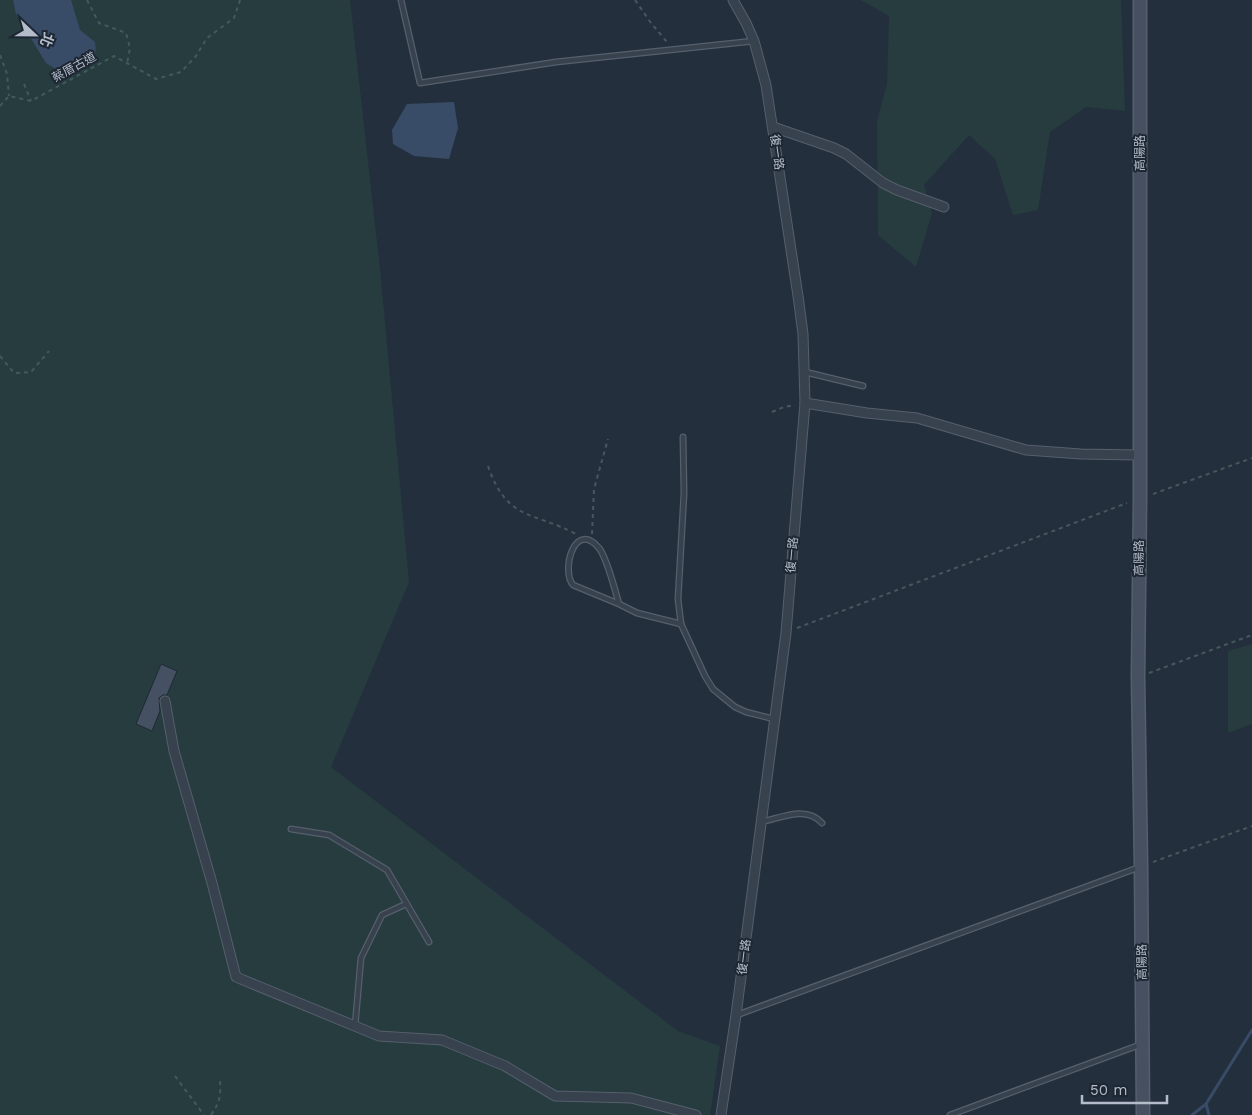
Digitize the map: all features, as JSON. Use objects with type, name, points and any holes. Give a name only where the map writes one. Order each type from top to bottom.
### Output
[{"type":"street","name":"復一路","points":[[721,1115],[736,1015],[786,633],[805,403],[805,372],[798,296],[766,85],[754,41],[746,22],[733,0]]},
{"type":"street","name":"高陽路","points":[[1140,0],[1138,677],[1143,1115]]},
{"type":"street","points":[[773,127],[834,148],[890,186],[944,207]]},
{"type":"street","points":[[805,403],[866,413],[917,418],[1026,450],[1139,456]]},
{"type":"street","points":[[165,701],[174,751],[212,883],[236,978],[379,1036],[442,1040],[505,1066],[555,1096],[630,1098],[696,1115]]},
{"type":"lane","points":[[402,0],[420,83],[556,62],[754,41]]},
{"type":"lane","points":[[805,372],[864,386]]},
{"type":"lane","points":[[683,437],[684,493],[678,599],[681,624],[705,676],[713,688],[735,707],[746,712],[774,719]]},
{"type":"lane","points":[[619,604],[600,548],[584,539],[575,543],[568,576],[573,585],[637,613],[681,624]]},
{"type":"lane","points":[[761,822],[803,813],[817,817],[822,823]]},
{"type":"lane","points":[[291,829],[329,835],[388,870],[429,942]]},
{"type":"lane","points":[[736,1015],[1141,866]]},
{"type":"lane","points":[[355,1026],[360,958],[382,915],[406,904]]},
{"type":"lane","points":[[950,1115],[1143,1043]]},
{"type":"path","points":[[87,0],[99,24],[126,33],[130,48],[128,64]]},
{"type":"path","name":"蔡厝古道","points":[[31,101],[114,56],[156,78],[181,72],[196,56],[207,38],[234,18],[240,0]]},
{"type":"path","points":[[635,0],[672,49]]},
{"type":"path","points":[[0,55],[7,74],[9,96],[0,106]]},
{"type":"path","points":[[24,84],[31,101]]},
{"type":"path","points":[[9,96],[31,101]]},
{"type":"path","points":[[0,356],[14,373],[31,372],[49,351]]},
{"type":"path","points":[[772,412],[784,407],[805,403]]},
{"type":"path","points":[[591,542],[594,489],[608,439]]},
{"type":"path","points":[[786,633],[1140,498],[1252,458]]},
{"type":"path","points":[[488,466],[501,496],[511,505],[523,514],[549,522],[584,539]]},
{"type":"path","points":[[1138,677],[1252,635]]},
{"type":"path","points":[[1141,866],[1252,826]]},
{"type":"path","points":[[175,1076],[204,1115]]},
{"type":"path","points":[[211,1115],[217,1107],[221,1095],[220,1080]]},
{"type":"green space","points":[[0,0],[350,0],[380,269],[409,582],[331,767],[678,1031],[720,1046],[710,1115],[0,1115]]},
{"type":"green space","points":[[861,0],[1121,0],[1125,111],[1086,107],[1050,132],[1038,210],[1013,215],[995,159],[969,135],[924,185],[932,213],[916,267],[878,235],[877,121],[887,84],[889,16]]},
{"type":"green space","points":[[1252,644],[1252,724],[1228,733],[1228,651]]},
{"type":"water","points":[[13,0],[71,0],[80,30],[95,42],[95,55],[89,64],[67,76],[46,63],[16,14]]},
{"type":"water","points":[[454,102],[458,128],[449,159],[414,156],[393,144],[392,130],[407,104]]},
{"type":"building","points":[[161,664],[177,671],[167,695],[159,698],[160,711],[152,731],[136,724]]},
{"type":"waterway","points":[[1192,1115],[1206,1104],[1252,1030]]},
{"type":"waterway","points":[[1206,1104],[1209,1115]]}]
